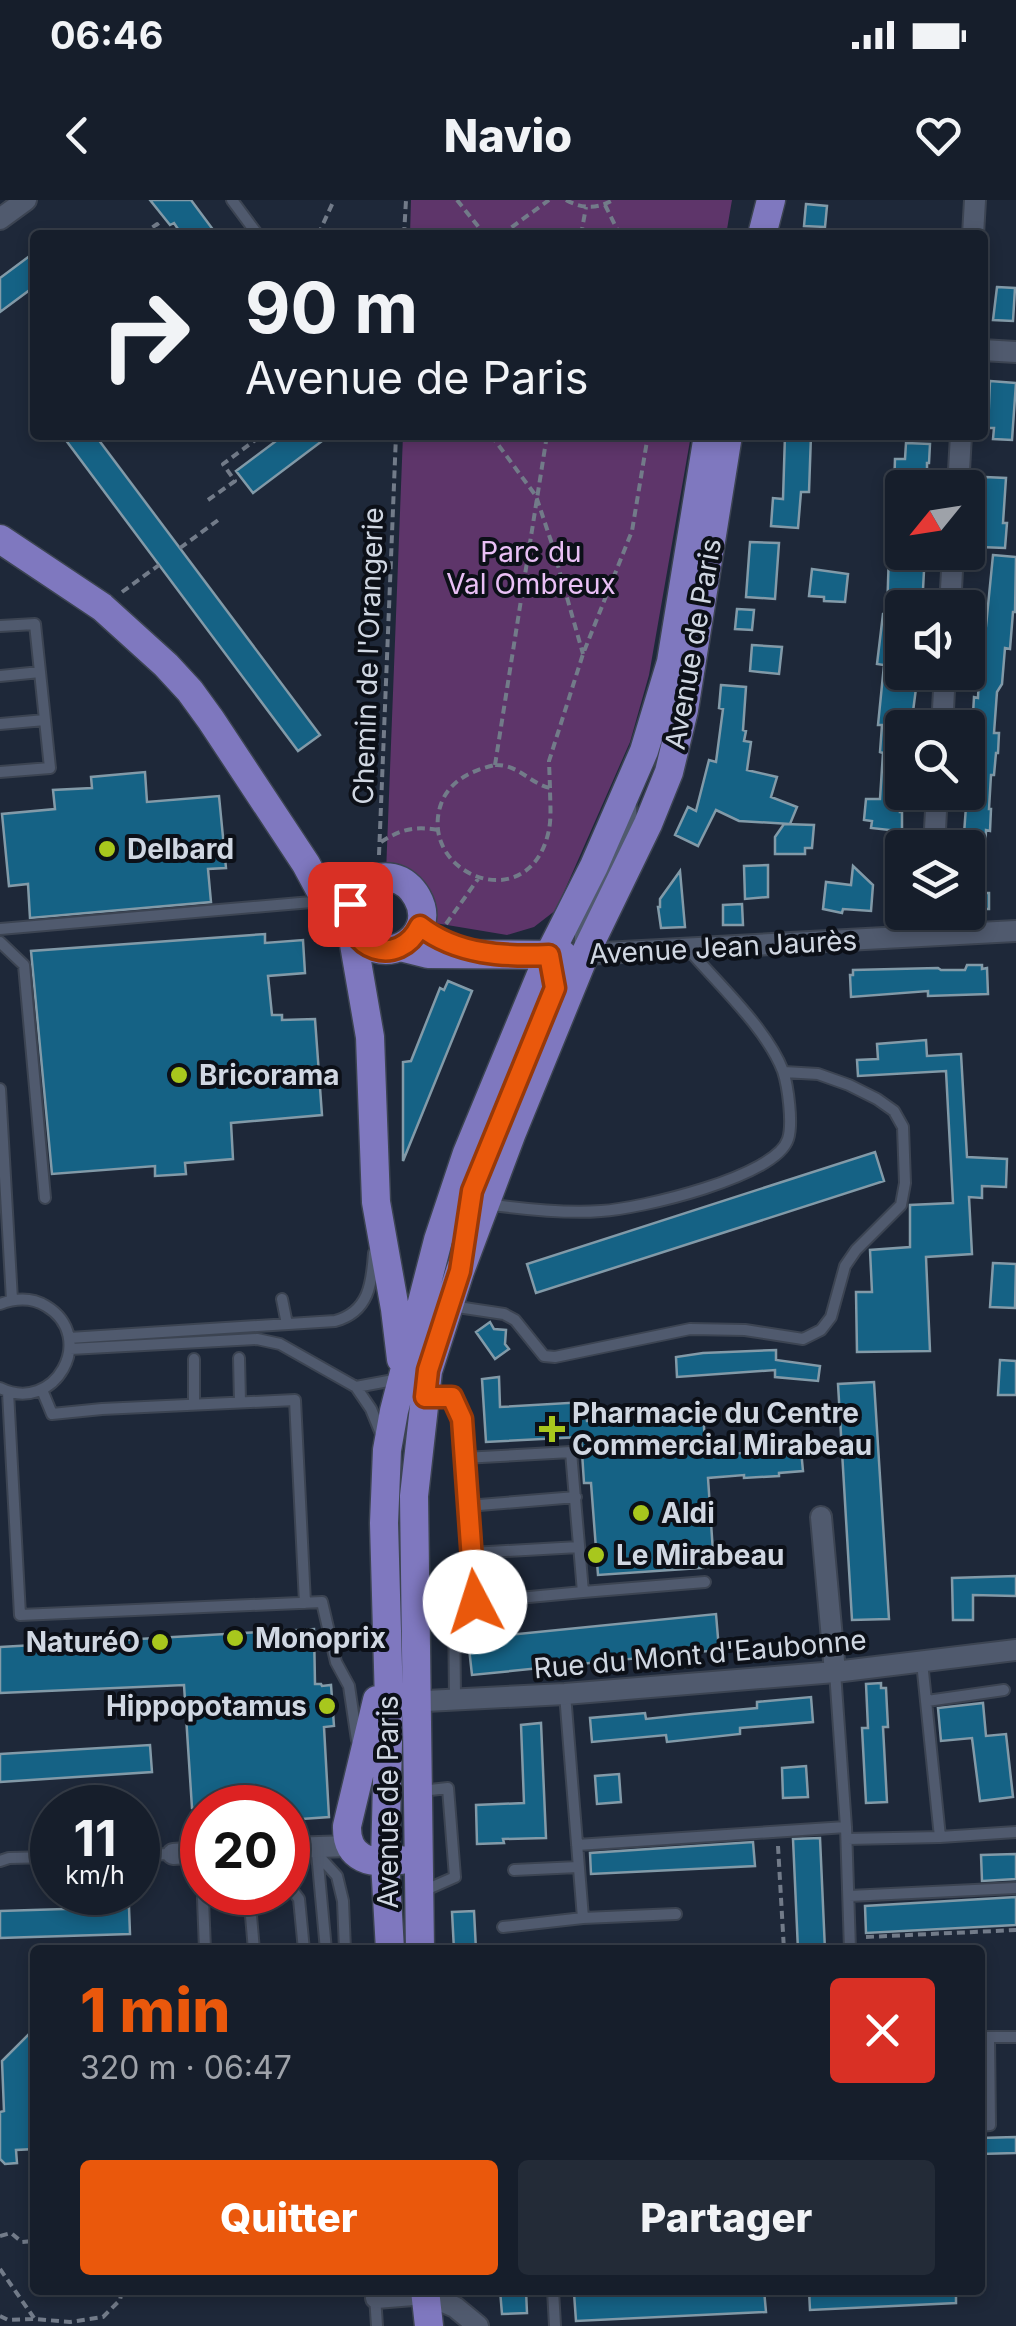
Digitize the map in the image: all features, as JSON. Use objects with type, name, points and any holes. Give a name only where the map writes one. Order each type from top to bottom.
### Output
[{"type":"main road","points":[[744,230],[751,200]]},
{"type":"main road","points":[[763,230],[770,200]]},
{"type":"main road","name":"Avenue de Paris","points":[[420,1945],[414,1496],[419,1382],[438,1240],[467,1153],[549,955],[594,866],[644,751],[671,662],[707,440]]},
{"type":"main road","name":"Avenue de Paris","points":[[390,1945],[386,1900],[367,1856],[389,1702],[384,1522],[387,1450],[419,1382],[584,954],[669,772],[684,710],[727,440]]},
{"type":"main road","points":[[0,539],[102,607],[166,664],[190,691],[358,938],[375,949],[388,950],[428,932],[480,953]]},
{"type":"main road","points":[[0,558],[90,619],[136,639]]},
{"type":"main road","points":[[306,864],[334,882],[402,881],[416,894],[428,932]]},
{"type":"main road","points":[[371,884],[343,915],[370,1037],[376,1202],[395,1310],[419,1382]]},
{"type":"main road","name":"Avenue Jean Jaurès","points":[[400,947],[428,954],[584,954]]},
{"type":"main road","points":[[460,1271],[472,1191],[555,988],[549,955]]},
{"type":"main road","points":[[388,1660],[348,1826],[367,1856],[419,1854]]},
{"type":"main road","points":[[426,2295],[429,2326]]},
{"type":"street","points":[[0,219],[26,200]]},
{"type":"street","points":[[974,230],[976,200]]},
{"type":"street","points":[[988,350],[1016,352]]},
{"type":"street","points":[[959,470],[961,440]]},
{"type":"street","name":"Avenue de Paris","points":[[584,954],[589,914],[628,831],[625,798]]},
{"type":"street","points":[[928,930],[928,936]]},
{"type":"street","name":"Avenue Jean Jaurès","points":[[584,954],[1016,932]]},
{"type":"street","points":[[821,1516],[835,1672]]},
{"type":"street","name":"Rue du Mont d'Eaubonne","points":[[389,1702],[565,1694],[835,1672],[1016,1650]]},
{"type":"street","points":[[310,1850],[367,1856]]},
{"type":"street","points":[[173,1854],[180,1854]]},
{"type":"street","points":[[432,2295],[459,2309],[478,2326]]},
{"type":"lane","points":[[232,200],[254,230]]},
{"type":"lane","points":[[0,626],[35,624],[50,768],[0,772]]},
{"type":"lane","points":[[0,676],[40,672]]},
{"type":"lane","points":[[0,724],[45,720]]},
{"type":"lane","points":[[0,929],[343,915]]},
{"type":"lane","points":[[0,942],[24,965],[45,1198]]},
{"type":"lane","points":[[485,1204],[598,1212],[635,1208],[745,1174],[776,1156],[788,1142],[791,1120],[784,1072],[757,1027],[689,950]]},
{"type":"lane","points":[[448,1305],[504,1314],[515,1320],[544,1356],[555,1357],[690,1329],[745,1330],[802,1339],[821,1330],[831,1317],[845,1266],[901,1205],[905,1184],[903,1127],[894,1110],[849,1086],[818,1074],[784,1072]]},
{"type":"lane","points":[[0,1089],[6,1302],[26,1299],[54,1311],[64,1324],[69,1344],[61,1373],[52,1383],[42,1390],[19,1394],[4,1390],[20,1615],[322,1602],[336,1662],[349,1686],[362,1768]]},
{"type":"lane","points":[[69,1344],[347,1318],[370,1291],[376,1202]]},
{"type":"lane","points":[[282,1299],[287,1324]]},
{"type":"lane","points":[[69,1344],[257,1340],[280,1344],[356,1387],[371,1409],[387,1450]]},
{"type":"lane","points":[[240,1358],[240,1402]]},
{"type":"lane","points":[[194,1359],[194,1405]]},
{"type":"lane","points":[[356,1387],[419,1382],[452,1397],[462,1419],[475,1602]]},
{"type":"lane","points":[[42,1390],[52,1414],[294,1400],[305,1602]]},
{"type":"lane","points":[[463,1458],[571,1452],[584,1592]]},
{"type":"lane","points":[[467,1506],[576,1496]]},
{"type":"lane","points":[[471,1553],[579,1547]]},
{"type":"lane","points":[[454,1700],[454,1604],[704,1582]]},
{"type":"lane","points":[[922,1662],[940,1838]]},
{"type":"lane","points":[[835,1672],[850,1944]]},
{"type":"lane","points":[[926,1701],[1004,1690]]},
{"type":"lane","points":[[565,1694],[583,1918]]},
{"type":"lane","points":[[419,1791],[448,1788],[455,1877],[420,1892]]},
{"type":"lane","points":[[576,1844],[846,1827]]},
{"type":"lane","points":[[846,1840],[1016,1832]]},
{"type":"lane","points":[[317,1850],[326,1945]]},
{"type":"lane","points":[[317,1850],[337,1876],[343,1901],[345,1945]]},
{"type":"lane","points":[[160,1854],[173,1854]]},
{"type":"lane","points":[[0,1861],[30,1858]]},
{"type":"lane","points":[[514,1870],[578,1867]]},
{"type":"lane","points":[[849,1896],[1016,1888]]},
{"type":"lane","points":[[503,1927],[676,1914]]},
{"type":"lane","points":[[203,1915],[204,1945]]},
{"type":"lane","points":[[251,1915],[254,1945]]},
{"type":"lane","points":[[301,1915],[304,1945]]},
{"type":"lane","points":[[985,2037],[1016,2036]]},
{"type":"lane","points":[[985,2052],[990,2125],[985,2126]]},
{"type":"lane","points":[[375,2295],[377,2326]]},
{"type":"lane","points":[[553,2295],[556,2326]]},
{"type":"path","points":[[320,230],[334,200]]},
{"type":"path","points":[[404,230],[406,200]]},
{"type":"path","points":[[457,200],[481,230]]},
{"type":"path","points":[[507,230],[549,200]]},
{"type":"path","points":[[566,200],[586,208],[612,200]]},
{"type":"path","points":[[605,205],[618,230]]},
{"type":"path","points":[[582,230],[586,208]]},
{"type":"path","points":[[149,230],[157,224],[161,229],[168,222]]},
{"type":"path","points":[[208,500],[235,481],[223,464],[255,440]]},
{"type":"path","name":"Chemin de l'Orangerie","points":[[371,884],[380,843],[396,440]]},
{"type":"path","points":[[495,440],[536,496],[583,654]]},
{"type":"path","points":[[495,766],[546,440]]},
{"type":"path","points":[[550,788],[512,766],[495,766],[455,782],[439,809],[438,830],[452,860],[478,879],[509,880],[530,868],[540,854],[548,834],[550,788],[549,761],[583,654],[632,531],[647,440]]},
{"type":"path","points":[[250,444],[255,452]]},
{"type":"path","points":[[180,548],[222,518]]},
{"type":"path","points":[[102,607],[159,565]]},
{"type":"path","points":[[380,843],[408,828],[438,830]]},
{"type":"path","points":[[428,932],[478,879]]},
{"type":"path","points":[[777,1831],[784,1945]]},
{"type":"path","points":[[850,1944],[1016,1930]]},
{"type":"path","points":[[0,2236],[10,2233],[22,2242],[30,2241]]},
{"type":"path","points":[[0,2269],[35,2319]]},
{"type":"path","points":[[0,2316],[8,2320],[70,2324],[103,2317],[121,2295]]},
{"type":"green space","points":[[411,200],[732,200],[727,230],[410,230]]},
{"type":"green space","name":"Parc du Val Ombreux","points":[[403,440],[690,440],[649,675],[630,742],[556,910],[534,927],[507,935],[429,922],[386,873]]},
{"type":"building","points":[[150,200],[191,200],[213,230],[179,230],[174,223],[170,225]]},
{"type":"building","points":[[806,204],[827,206],[825,227],[804,226]]},
{"type":"building","points":[[30,256],[30,290],[0,312],[0,278]]},
{"type":"building","points":[[997,287],[1015,288],[1013,321],[993,320]]},
{"type":"building","points":[[990,381],[1016,383],[1012,440],[993,439],[994,428],[988,428]]},
{"type":"building","points":[[66,440],[99,440],[320,735],[298,751]]},
{"type":"building","points":[[277,440],[323,440],[253,493],[236,471]]},
{"type":"building","points":[[785,440],[811,440],[809,492],[801,492],[798,528],[771,526],[773,498],[783,499]]},
{"type":"building","points":[[906,443],[930,444],[927,470],[895,470],[895,459],[905,459]]},
{"type":"building","points":[[985,477],[1006,478],[1005,548],[985,547]]},
{"type":"building","points":[[750,542],[779,543],[775,599],[746,597]]},
{"type":"building","points":[[993,555],[1016,557],[1015,612],[1010,649],[1005,648],[1002,684],[997,692],[994,733],[999,733],[998,753],[991,775],[990,831],[986,830],[985,851],[985,830],[964,830],[966,810],[985,810],[985,710],[973,710],[974,697],[978,698],[978,690],[985,690]]},
{"type":"building","points":[[812,569],[848,574],[845,602],[809,596]]},
{"type":"building","points":[[888,570],[924,570],[923,590],[888,590]]},
{"type":"building","points":[[737,609],[754,610],[752,630],[735,629]]},
{"type":"building","points":[[883,614],[885,690],[916,690],[913,710],[885,710],[885,810],[902,812],[902,830],[871,828],[872,821],[864,820],[866,799],[880,799],[883,753],[882,725],[878,725],[884,665],[877,664]]},
{"type":"building","points":[[752,645],[782,647],[779,674],[750,671]]},
{"type":"building","points":[[721,685],[746,687],[744,741],[751,742],[747,770],[777,777],[771,797],[797,807],[790,824],[739,821],[716,810],[698,846],[675,835],[688,807],[696,811],[709,760],[716,762],[723,709],[719,708]]},
{"type":"building","points":[[145,772],[147,802],[219,796],[226,868],[208,869],[211,902],[30,918],[28,884],[9,886],[2,814],[55,809],[53,790],[92,788],[91,777]]},
{"type":"building","points":[[784,824],[814,825],[812,848],[805,848],[805,854],[775,854],[775,837]]},
{"type":"building","points":[[768,865],[768,897],[745,899],[744,866]]},
{"type":"building","points":[[853,866],[873,885],[871,911],[843,909],[842,913],[823,909],[826,882],[851,885]]},
{"type":"building","points":[[680,871],[685,927],[661,928],[660,899]]},
{"type":"building","points":[[985,893],[989,893],[989,909],[985,909]]},
{"type":"building","points":[[742,904],[743,925],[723,925],[723,905]]},
{"type":"building","name":"Bricorama","points":[[265,934],[265,943],[303,940],[305,973],[268,976],[272,1015],[282,1015],[282,1020],[315,1019],[322,1115],[231,1123],[233,1159],[185,1163],[186,1174],[155,1176],[155,1166],[52,1174],[31,951]]},
{"type":"building","points":[[967,965],[987,968],[988,994],[928,996],[928,991],[851,997],[853,970],[965,970]]},
{"type":"building","points":[[448,981],[472,991],[403,1161],[403,1062],[411,1061],[440,988],[444,990]]},
{"type":"building","points":[[926,1040],[927,1056],[961,1054],[967,1157],[1007,1159],[1006,1187],[982,1186],[982,1198],[969,1197],[972,1254],[926,1257],[930,1351],[857,1352],[856,1292],[872,1292],[870,1250],[910,1247],[910,1205],[953,1203],[946,1071],[858,1076],[857,1060],[878,1059],[877,1044]]},
{"type":"building","points":[[875,1152],[884,1181],[536,1293],[527,1264]]},
{"type":"building","points":[[993,1263],[1016,1264],[1015,1308],[990,1307]]},
{"type":"building","points":[[490,1322],[494,1329],[506,1330],[505,1344],[509,1349],[495,1359],[476,1332]]},
{"type":"building","points":[[776,1350],[776,1360],[820,1366],[818,1381],[775,1377],[775,1370],[677,1377],[676,1357]]},
{"type":"building","points":[[1000,1360],[1016,1361],[1016,1395],[998,1395]]},
{"type":"building","points":[[499,1377],[500,1407],[585,1402],[587,1421],[703,1413],[706,1455],[801,1450],[803,1471],[779,1476],[708,1478],[714,1567],[598,1575],[591,1483],[584,1483],[581,1437],[486,1442],[482,1379]]},
{"type":"building","points":[[874,1382],[889,1619],[852,1620],[838,1384]]},
{"type":"building","points":[[1016,1576],[1016,1596],[973,1595],[973,1620],[953,1620],[952,1578]]},
{"type":"building","points":[[716,1614],[719,1650],[472,1675],[468,1639]]},
{"type":"building","points":[[314,1629],[315,1684],[331,1685],[334,1726],[324,1727],[329,1817],[310,1818],[310,1785],[191,1785],[184,1685],[0,1693],[0,1647]]},
{"type":"building","points":[[881,1683],[881,1688],[886,1688],[888,1727],[883,1727],[887,1802],[866,1803],[862,1728],[868,1728],[866,1684]]},
{"type":"building","points":[[811,1697],[813,1722],[740,1728],[740,1734],[667,1742],[666,1735],[592,1742],[590,1718],[645,1713],[646,1719],[757,1708],[757,1702]]},
{"type":"building","points":[[983,1703],[986,1736],[1006,1734],[1013,1797],[980,1801],[972,1738],[941,1741],[938,1708]]},
{"type":"building","points":[[541,1723],[546,1838],[477,1844],[476,1805],[524,1803],[521,1725]]},
{"type":"building","points":[[150,1745],[152,1772],[0,1782],[0,1754]]},
{"type":"building","points":[[806,1766],[808,1797],[783,1798],[782,1768]]},
{"type":"building","points":[[619,1774],[621,1802],[597,1804],[595,1776]]},
{"type":"building","points":[[820,1838],[825,1945],[798,1945],[793,1839]]},
{"type":"building","points":[[753,1842],[755,1866],[591,1874],[590,1853]]},
{"type":"building","points":[[1016,1854],[1016,1879],[982,1881],[981,1855]]},
{"type":"building","points":[[1016,1897],[1016,1925],[866,1933],[865,1906]]},
{"type":"building","points":[[30,1910],[30,1915],[129,1915],[130,1934],[0,1938],[0,1911]]},
{"type":"building","points":[[474,1911],[476,1945],[454,1945],[452,1912]]},
{"type":"building","points":[[30,2033],[30,2149],[16,2150],[17,2163],[5,2164],[0,2159],[0,2112],[4,2111],[2,2061]]},
{"type":"building","points":[[1016,2137],[1016,2153],[985,2154],[985,2138]]},
{"type":"building","points":[[500,2295],[526,2295],[527,2313],[502,2314]]},
{"type":"building","points":[[574,2295],[764,2295],[766,2312],[576,2321]]},
{"type":"building","points":[[809,2295],[956,2295],[956,2303],[810,2310]]},
{"type":"place","name":"Delbard","points":[[107,849]]},
{"type":"place","name":"Bricorama","points":[[179,1075]]},
{"type":"place","name":"Pharmacie du Centre Commercial Mirabeau","points":[[552,1429]]},
{"type":"place","name":"Aldi","points":[[641,1513]]},
{"type":"place","name":"Le Mirabeau","points":[[596,1555]]},
{"type":"place","name":"Monoprix","points":[[235,1638]]},
{"type":"place","name":"NaturéO","points":[[160,1642]]},
{"type":"place","name":"Hippopotamus","points":[[327,1706]]},
{"type":"route","points":[[350,904],[354,933],[375,949],[405,945],[420,926],[437,937],[480,953],[549,955],[555,988],[472,1191],[460,1271],[428,1370],[425,1397],[452,1397],[462,1419],[475,1602]]}]
